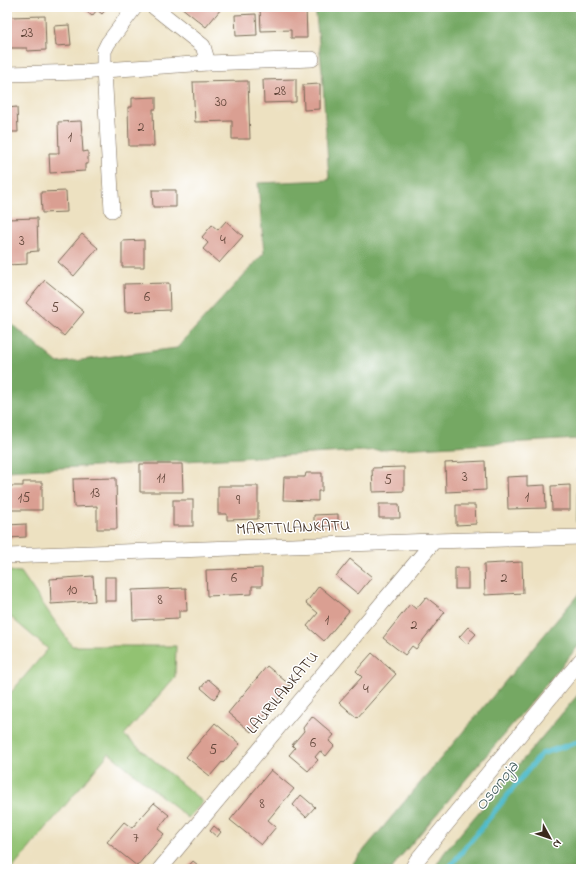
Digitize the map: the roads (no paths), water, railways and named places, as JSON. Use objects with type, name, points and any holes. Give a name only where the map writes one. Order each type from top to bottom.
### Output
[{"type":"street","points":[[112,210],[104,51],[108,43],[135,7]]},
{"type":"street","points":[[154,7],[203,46],[208,64]]},
{"type":"street","points":[[7,74],[83,72],[312,59]]},
{"type":"street","name":"MARTTILANKATU","points":[[7,556],[581,537]]},
{"type":"street","name":"LAURILANKATU","points":[[160,869],[434,541]]},
{"type":"street","points":[[412,869],[417,860],[581,660]]},
{"type":"waterway","name":"Osonoja","points":[[448,869],[541,754],[581,741]]}]
